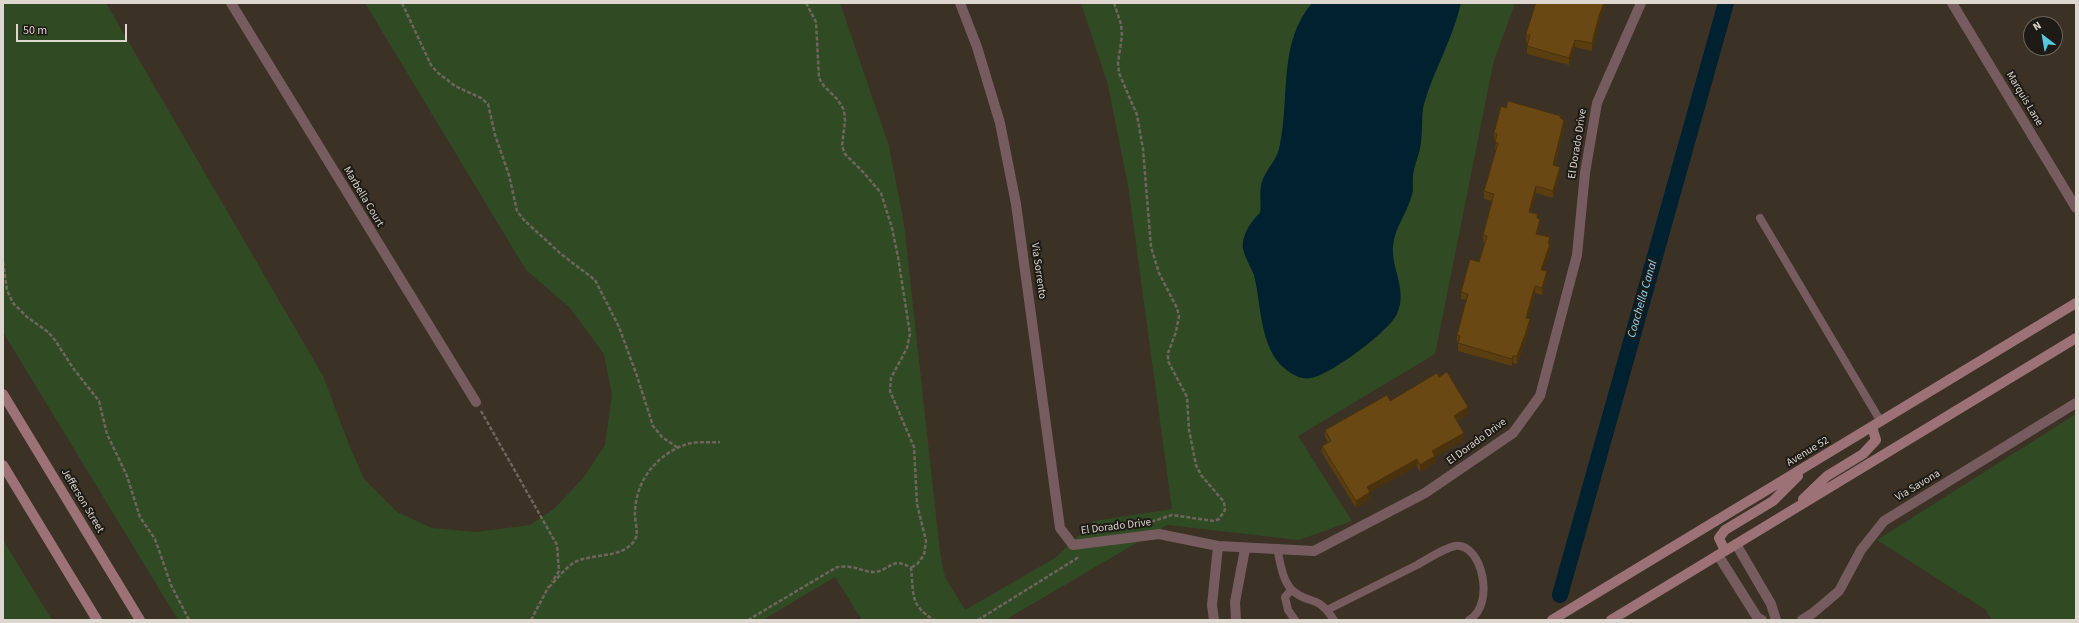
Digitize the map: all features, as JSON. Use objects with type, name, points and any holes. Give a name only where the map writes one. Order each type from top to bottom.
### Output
[{"type":"main road","name":"Avenue 52","points":[[1552,620],[2076,303]]},
{"type":"main road","points":[[1611,620],[2076,338]]},
{"type":"main road","name":"Jefferson Street","points":[[3,394],[140,620]]},
{"type":"main road","points":[[1792,510],[1827,476],[1863,454],[1876,440],[1872,427]]},
{"type":"main road","points":[[3,465],[97,620]]},
{"type":"main road","points":[[1722,553],[1719,538],[1725,530],[1773,502],[1809,465]]},
{"type":"street","name":"Marbella Court","points":[[231,3],[476,402]]},
{"type":"street","name":"Via Sorrento","points":[[960,3],[977,47],[1000,123],[1016,204],[1060,528],[1073,545]]},
{"type":"street","name":"El Dorado Drive","points":[[1073,545],[1159,534],[1218,546],[1314,551],[1425,493],[1513,433],[1540,396],[1577,255],[1584,173],[1597,102],[1641,3]]},
{"type":"street","name":"Marquis Lane","points":[[1952,3],[2076,208]]},
{"type":"street","name":"Via Savona","points":[[1802,620],[1814,613],[1838,591],[1861,550],[1884,520],[2076,403]]},
{"type":"street","points":[[1736,544],[1771,604],[1776,620]]},
{"type":"street","points":[[1214,620],[1212,605],[1218,546]]},
{"type":"street","points":[[1236,620],[1235,602],[1245,548]]},
{"type":"street","points":[[1722,553],[1757,617],[1762,620]]},
{"type":"lane","points":[[1760,218],[1881,422]]},
{"type":"lane","points":[[1327,610],[1454,546],[1463,546],[1470,551],[1482,573],[1484,588],[1482,605],[1479,612],[1470,620]]},
{"type":"lane","points":[[1277,548],[1282,572],[1291,590],[1305,599],[1318,603],[1327,610],[1334,620]]},
{"type":"lane","points":[[1291,590],[1286,597],[1288,610],[1295,620]]},
{"type":"path","points":[[402,3],[437,72],[455,86],[481,98],[488,104],[495,135],[509,175],[517,211],[524,220],[561,254],[594,280],[621,333],[638,376],[653,426],[662,437],[678,448]]},
{"type":"path","points":[[806,3],[816,22],[819,78],[824,86],[838,100],[845,115],[842,150],[850,161],[864,173],[881,193],[892,228],[898,257],[910,334],[906,348],[891,378],[890,391],[914,447],[917,504],[926,541],[924,555],[917,564],[911,568]]},
{"type":"path","points":[[1114,3],[1122,36],[1118,63],[1119,73],[1137,115],[1143,149],[1151,246],[1159,273],[1177,308],[1179,316],[1176,332],[1168,353],[1168,361],[1187,397],[1189,430],[1196,465],[1201,475],[1224,502],[1225,510],[1219,519],[1214,521],[1172,515],[1164,516],[1147,523]]},
{"type":"path","points":[[3,262],[7,290],[13,303],[55,340],[73,368],[99,401],[107,434],[127,476],[140,517],[155,539],[171,585],[189,620]]},
{"type":"path","points":[[476,402],[557,545],[559,571],[531,620]]},
{"type":"path","points":[[549,587],[574,563],[621,550],[635,541],[637,535],[635,512],[640,484],[654,464],[678,448],[688,444],[720,442]]},
{"type":"path","points":[[978,620],[1086,553]]},
{"type":"path","points":[[748,620],[837,567],[850,567],[862,571],[877,572],[893,564],[899,563],[911,568]]},
{"type":"path","points":[[911,568],[911,584],[919,608],[934,620]]},
{"type":"green space","points":[[3,3],[106,3],[323,376],[364,479],[397,512],[432,528],[476,532],[530,525],[554,509],[584,477],[605,445],[612,395],[604,354],[570,308],[526,270],[365,3],[840,3],[889,146],[904,224],[940,552],[945,577],[965,610],[1055,558],[1094,521],[1172,509],[1128,185],[1108,85],[1081,3],[1515,3],[1493,64],[1435,354],[1298,436],[1352,521],[1299,540],[1167,525],[1005,620],[862,620],[835,577],[763,620],[178,620],[3,332]]},
{"type":"green space","points":[[2076,414],[2076,620],[1992,620],[1986,610],[1877,540]]},
{"type":"green space","points":[[3,540],[52,620],[3,620]]},
{"type":"water","points":[[1312,3],[1461,3],[1458,16],[1424,104],[1421,142],[1413,179],[1413,193],[1394,239],[1393,255],[1401,296],[1397,314],[1392,322],[1383,331],[1360,350],[1324,373],[1312,378],[1306,378],[1291,373],[1281,365],[1267,342],[1254,275],[1245,256],[1243,244],[1247,229],[1260,213],[1260,192],[1262,183],[1279,149],[1283,126],[1287,70],[1294,35],[1301,19]]},
{"type":"building","points":[[1536,3],[1604,3],[1592,43],[1575,40],[1569,58],[1527,46],[1530,35],[1526,35]]},
{"type":"building","points":[[1508,101],[1561,116],[1560,118],[1564,120],[1553,165],[1560,167],[1553,191],[1536,186],[1529,212],[1537,214],[1537,218],[1540,219],[1536,234],[1550,237],[1548,244],[1550,244],[1541,270],[1547,271],[1542,288],[1535,286],[1526,318],[1530,319],[1525,335],[1517,356],[1513,356],[1512,359],[1458,343],[1460,336],[1457,335],[1468,294],[1461,292],[1470,259],[1479,262],[1487,236],[1483,235],[1494,194],[1484,191],[1498,143],[1495,142],[1497,134],[1494,133],[1501,106],[1506,108]]},
{"type":"building","points":[[1447,372],[1468,407],[1454,416],[1464,433],[1432,451],[1435,456],[1420,465],[1417,459],[1367,487],[1370,492],[1356,501],[1322,446],[1331,441],[1325,430],[1387,395],[1390,401],[1437,373],[1439,377]]},
{"type":"waterway","name":"Coachella Canal","points":[[1560,595],[1726,3]]}]
